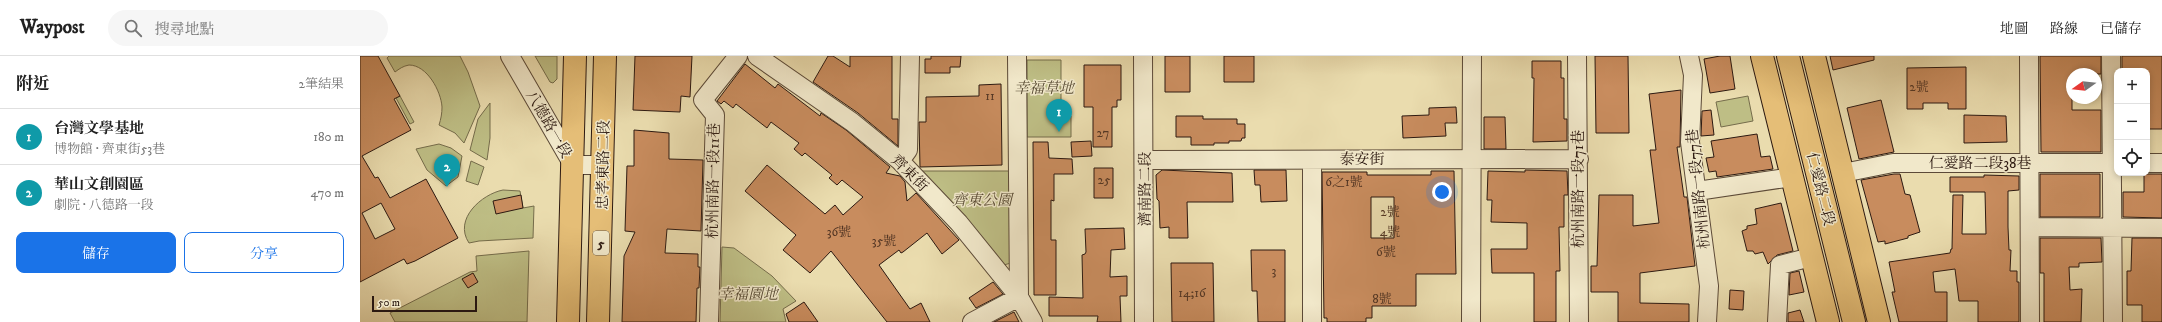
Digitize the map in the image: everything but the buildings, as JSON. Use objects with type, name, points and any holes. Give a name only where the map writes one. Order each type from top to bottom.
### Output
[{"type":"main road","name":"忠孝東路二段","points":[[568,322],[575,56]]},
{"type":"main road","name":"忠孝東路二段","points":[[598,322],[605,56]]},
{"type":"main road","name":"仁愛路二段","points":[[1762,56],[1828,322]]},
{"type":"main road","name":"仁愛路二段","points":[[1788,56],[1854,322]]},
{"type":"main road","name":"仁愛路二段","points":[[1814,56],[1879,322]]},
{"type":"street","name":"八德路一段","points":[[510,56],[573,165],[603,165]]},
{"type":"street","name":"杭州南路一段11巷","points":[[709,322],[715,115],[702,100],[738,56]]},
{"type":"street","name":"齊東街","points":[[757,56],[852,122],[900,161],[959,223],[1019,297],[1033,322]]},
{"type":"street","points":[[900,161],[908,150],[910,56]]},
{"type":"street","points":[[972,322],[1019,297],[1017,56]]},
{"type":"street","name":"濟南路二段","points":[[1143,56],[1145,160],[1144,322]]},
{"type":"street","points":[[1471,322],[1472,56]]},
{"type":"street","name":"杭州南路一段71巷","points":[[1577,56],[1579,159],[1579,322]]},
{"type":"street","name":"杭州南路一段77巷","points":[[1689,56],[1692,75],[1690,142],[1709,286],[1707,322]]},
{"type":"street","points":[[2029,56],[2030,322]]},
{"type":"street","points":[[2111,56],[2114,163],[2112,228],[2113,322]]},
{"type":"street","name":"泰安街","points":[[1145,160],[1579,159]]},
{"type":"street","points":[[1312,160],[1312,322]]},
{"type":"street","name":"仁愛路二段38巷","points":[[1843,173],[1893,163],[2114,163]]},
{"type":"street","points":[[2150,163],[2162,163]]},
{"type":"street","points":[[1697,191],[1792,177]]},
{"type":"street","points":[[2030,227],[2162,228]]},
{"type":"street","points":[[1777,322],[1780,265],[1811,257]]},
{"type":"green space","points":[[389,56],[460,56],[468,72],[480,106],[464,143],[455,133],[439,125],[442,112],[441,101],[436,87],[427,74],[416,66],[409,65],[395,72],[387,58]]},
{"type":"green space","points":[[535,56],[557,56],[557,79],[553,83],[550,82]]},
{"type":"green space","name":"幸福草地","points":[[1027,60],[1061,60],[1061,115],[1071,116],[1071,137],[1027,137]]},
{"type":"green space","points":[[400,96],[414,122],[410,124],[396,98]]},
{"type":"green space","points":[[1748,96],[1753,121],[1721,127],[1716,102]]},
{"type":"green space","points":[[490,103],[490,138],[487,160],[470,150],[478,119]]},
{"type":"green space","points":[[439,144],[451,148],[462,156],[458,177],[446,186],[427,170],[416,149]]},
{"type":"green space","points":[[471,161],[484,167],[478,185],[466,181]]},
{"type":"green space","name":"齊東公園","points":[[916,171],[1010,171],[1011,263],[1000,266]]},
{"type":"green space","points":[[503,190],[520,191],[523,208],[534,206],[533,238],[479,241],[469,243],[465,234],[465,225],[467,217],[472,209],[479,202],[495,192]]},
{"type":"green space","name":"幸福園地","points":[[722,247],[734,248],[772,276],[796,301],[783,309],[786,322],[720,322]]},
{"type":"green space","points":[[529,251],[527,322],[395,322],[390,313],[470,272],[477,271],[476,256]]},
{"type":"place","name":"台灣文學基地","points":[[1059,132]]},
{"type":"place","name":"華山文創園區","points":[[447,187]]}]
